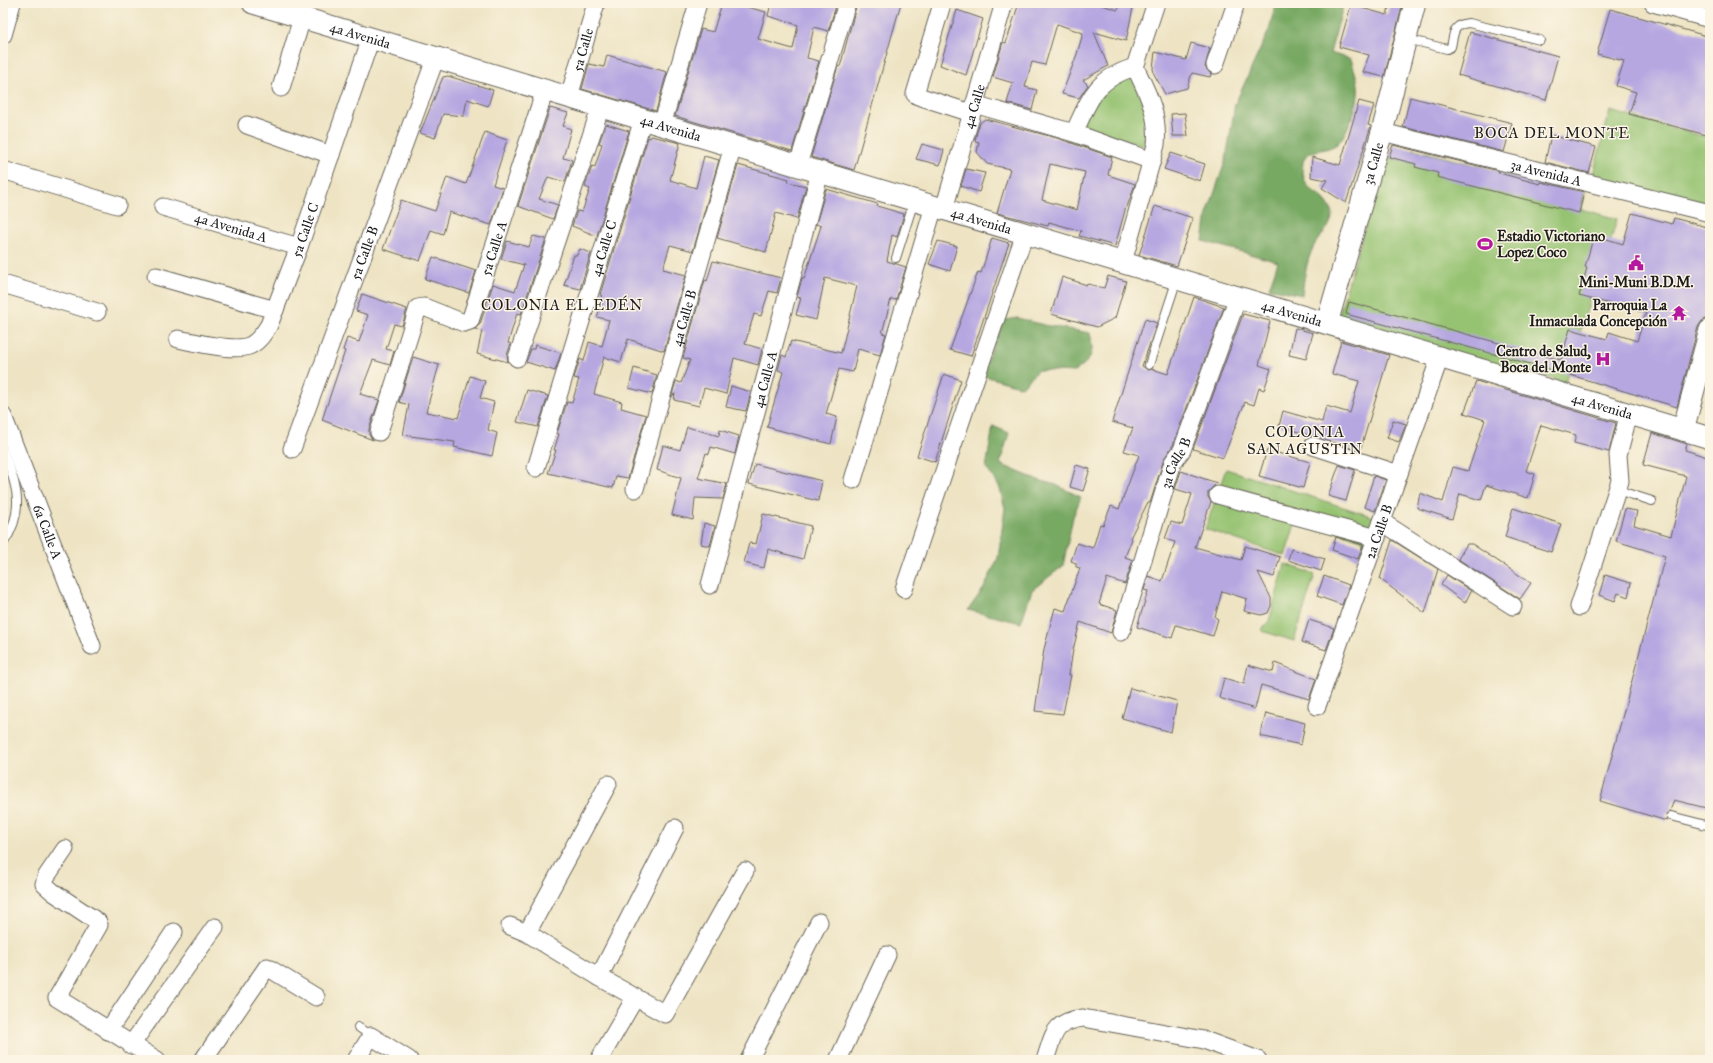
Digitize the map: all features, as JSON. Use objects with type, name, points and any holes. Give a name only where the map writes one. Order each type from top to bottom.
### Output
[{"type":"street","points":[[3,36],[12,3]]},
{"type":"street","name":"4a Avenida","points":[[253,3],[1710,438]]},
{"type":"street","name":"5a Calle","points":[[568,97],[596,3]]},
{"type":"street","points":[[662,125],[698,3]]},
{"type":"street","points":[[798,165],[848,3]]},
{"type":"street","name":"4a Calle","points":[[853,480],[939,207],[973,108],[1004,3]]},
{"type":"street","points":[[1123,262],[1152,161],[1157,138],[1156,118],[1145,87],[1135,67],[1156,3]]},
{"type":"street","points":[[1215,65],[1236,3]]},
{"type":"street","name":"3a Calle","points":[[1328,323],[1382,132],[1415,3]]},
{"type":"street","points":[[1653,3],[1710,19]]},
{"type":"street","points":[[942,4],[915,94],[918,96],[1074,133],[1152,161]]},
{"type":"street","points":[[281,88],[302,18]]},
{"type":"street","name":"5a Calle C","points":[[178,339],[237,349],[244,348],[251,346],[259,340],[269,325],[299,247],[371,38]]},
{"type":"street","name":"5a Calle B","points":[[292,449],[436,57]]},
{"type":"street","points":[[1074,133],[1095,91],[1116,74],[1135,67]]},
{"type":"street","name":"5a Calle A","points":[[379,432],[418,308],[424,307],[464,323],[470,320],[545,90]]},
{"type":"street","points":[[517,358],[601,106]]},
{"type":"street","name":"4a Calle C","points":[[536,468],[642,119]]},
{"type":"street","points":[[247,125],[331,155]]},
{"type":"street","name":"3a Avenida A","points":[[1382,132],[1710,213]]},
{"type":"street","name":"4a Calle B","points":[[635,489],[733,146]]},
{"type":"street","points":[[3,170],[117,205]]},
{"type":"street","name":"4a Calle A","points":[[710,586],[820,172]]},
{"type":"street","name":"4a Avenida A","points":[[163,207],[299,247]]},
{"type":"street","points":[[904,589],[1025,233]]},
{"type":"street","points":[[156,276],[275,310]]},
{"type":"street","points":[[3,284],[97,312]]},
{"type":"street","name":"3a Calle B","points":[[1121,632],[1173,462],[1182,450],[1238,297]]},
{"type":"street","points":[[1683,430],[1710,330]]},
{"type":"street","name":"2a Calle B","points":[[1317,706],[1440,357]]},
{"type":"street","points":[[1579,607],[1617,490],[1620,478],[1618,455],[1629,413]]},
{"type":"street","name":"6a Calle A","points":[[3,416],[92,646]]},
{"type":"street","points":[[1313,446],[1399,474]]},
{"type":"street","points":[[1218,496],[1376,538]]},
{"type":"street","points":[[1382,522],[1514,606]]},
{"type":"street","points":[[527,933],[608,784]]},
{"type":"street","points":[[599,977],[674,828]]},
{"type":"street","points":[[65,848],[46,876],[44,884],[53,892],[98,922],[99,925],[57,998],[157,1060]]},
{"type":"street","points":[[510,926],[527,933],[635,998],[663,1014],[666,1014],[745,871]]},
{"type":"street","points":[[749,1060],[819,922]]},
{"type":"street","points":[[131,1045],[215,927]]},
{"type":"street","points":[[108,1030],[174,932]]},
{"type":"street","points":[[838,1060],[887,955]]},
{"type":"street","points":[[203,1060],[265,968],[269,967],[316,997]]},
{"type":"street","points":[[599,1060],[635,998]]},
{"type":"street","points":[[1046,1060],[1056,1030],[1059,1026],[1072,1020],[1083,1018],[1204,1040],[1258,1060]]},
{"type":"street","points":[[356,1060],[364,1031],[409,1060]]},
{"type":"lane","points":[[1406,39],[1447,49],[1451,47],[1456,28],[1459,24],[1469,23],[1540,40]]},
{"type":"lane","points":[[896,258],[914,200]]},
{"type":"lane","points":[[1149,365],[1177,278]]},
{"type":"lane","points":[[3,450],[16,489],[17,504],[16,520],[10,535],[3,544]]},
{"type":"lane","points":[[1617,490],[1652,501]]},
{"type":"lane","points":[[1671,816],[1710,826]]},
{"type":"green space","points":[[1276,3],[1344,3],[1330,53],[1351,59],[1358,86],[1354,113],[1345,134],[1338,143],[1332,147],[1313,152],[1304,159],[1304,178],[1308,186],[1325,200],[1333,215],[1328,227],[1317,241],[1308,260],[1302,295],[1269,288],[1278,262],[1203,241],[1207,214],[1226,159],[1235,104],[1269,30]]},
{"type":"green space","points":[[1136,63],[1150,109],[1149,147],[1080,125],[1091,96]]},
{"type":"green space","points":[[1610,111],[1710,138],[1710,208],[1592,178]]},
{"type":"green space","name":"Estadio Victoriano Lopez Coco","points":[[1413,149],[1585,194],[1581,209],[1617,219],[1602,271],[1599,270],[1565,382],[1337,321],[1386,157],[1409,162]]},
{"type":"green space","points":[[1018,318],[1044,325],[1090,333],[1092,352],[1088,360],[1074,372],[1038,370],[1022,387],[981,375],[1004,320]]},
{"type":"green space","points":[[993,426],[1009,433],[1000,464],[1035,479],[1056,485],[1081,497],[1073,517],[1063,566],[1032,590],[1021,623],[968,610],[984,588],[998,558],[1005,508],[999,486],[986,468]]},
{"type":"green space","points":[[1226,469],[1377,518],[1370,543],[1297,518],[1285,556],[1205,529]]},
{"type":"green space","points":[[1285,564],[1315,574],[1294,641],[1262,631],[1264,626],[1269,621]]},
{"type":"building","points":[[722,3],[740,3],[739,5],[766,12],[758,39],[793,49],[798,25],[768,16],[771,3],[837,3],[828,31],[814,27],[807,58],[819,61],[792,151],[675,116],[701,29],[713,32]]},
{"type":"building","points":[[857,3],[901,3],[854,170],[811,157],[838,66],[840,67]]},
{"type":"building","points":[[1019,3],[1095,3],[1118,10],[1120,3],[1134,3],[1126,41],[1094,32],[1108,66],[1083,80],[1088,85],[1079,98],[1062,94],[1083,33],[1057,24],[1045,65],[1032,62],[1025,87],[1037,90],[1032,110],[1007,103],[1013,83],[993,77],[1003,42],[1006,43]]},
{"type":"building","points":[[1390,3],[1403,3],[1384,77],[1363,72],[1369,55],[1339,47],[1351,5],[1387,15]]},
{"type":"building","points":[[1610,9],[1710,37],[1710,136],[1629,114],[1636,92],[1616,86],[1624,61],[1597,54]]},
{"type":"building","points":[[957,10],[983,19],[966,75],[940,65]]},
{"type":"building","points":[[1470,32],[1558,56],[1546,100],[1458,75]]},
{"type":"building","points":[[1191,43],[1210,48],[1205,67],[1211,74],[1210,77],[1192,73],[1187,88],[1165,94],[1154,74],[1153,68],[1155,52],[1186,60]]},
{"type":"building","points":[[607,55],[667,72],[656,111],[582,89],[589,64],[604,67]]},
{"type":"building","points":[[448,76],[493,90],[488,106],[467,99],[464,116],[443,114],[435,138],[420,133],[443,77]]},
{"type":"building","points":[[1410,97],[1512,123],[1504,152],[1403,127]]},
{"type":"building","points":[[1359,101],[1374,105],[1368,125],[1371,126],[1346,203],[1322,188],[1327,180],[1311,177],[1312,157],[1340,165]]},
{"type":"building","points":[[550,108],[568,113],[563,126],[571,129],[563,158],[572,160],[565,182],[548,177],[539,199],[558,205],[553,219],[518,206]]},
{"type":"building","points":[[1185,113],[1188,136],[1173,136],[1171,114]]},
{"type":"building","points":[[985,119],[1057,138],[1112,157],[1108,175],[1135,184],[1126,207],[1115,246],[1079,236],[1081,231],[1049,222],[1048,226],[997,213],[1010,169],[987,164],[977,152],[979,142],[975,141],[980,123]],"holes":[[[1050,164],[1085,172],[1077,210],[1042,200]]]},
{"type":"building","points":[[606,124],[629,131],[597,236],[572,226],[577,211],[582,212],[590,189],[585,187],[592,166],[595,167],[602,144],[599,143]]},
{"type":"building","points":[[485,132],[507,140],[493,185],[503,188],[491,225],[449,212],[443,234],[431,230],[420,261],[383,249],[401,200],[435,211],[447,177],[466,184]]},
{"type":"building","points":[[1551,135],[1596,147],[1589,173],[1545,162]]},
{"type":"building","points":[[651,136],[680,143],[670,180],[696,188],[704,156],[719,160],[693,251],[670,245],[663,269],[686,275],[664,351],[628,339],[621,362],[604,357],[594,394],[622,402],[621,408],[646,415],[628,478],[616,476],[613,488],[548,473],[556,450],[554,450],[559,434],[557,433],[567,402],[572,403],[579,379],[574,378],[580,359],[584,361],[589,342],[602,346],[609,320],[597,317],[603,300],[600,300],[602,295],[600,295],[648,137],[650,138]]},
{"type":"building","points":[[922,144],[944,150],[940,165],[916,159]]},
{"type":"building","points":[[1393,145],[1499,171],[1499,173],[1540,184],[1541,182],[1584,192],[1579,213],[1437,177],[1438,173],[1415,167],[1416,164],[1389,157]]},
{"type":"building","points":[[1171,153],[1205,164],[1200,181],[1164,169]]},
{"type":"building","points":[[738,165],[789,179],[788,182],[806,186],[797,219],[776,213],[766,252],[717,238]]},
{"type":"building","points":[[966,169],[985,173],[979,192],[961,186]]},
{"type":"building","points":[[826,189],[878,204],[877,206],[904,214],[897,237],[892,235],[887,261],[906,267],[896,300],[891,299],[882,333],[886,334],[880,355],[858,349],[853,372],[839,369],[826,414],[837,417],[831,444],[767,427],[783,372],[778,370],[782,355],[786,357],[791,341],[841,353],[857,286],[825,278],[816,320],[796,315],[801,298],[797,297],[802,278],[804,279],[821,226],[816,224]]},
{"type":"building","points":[[1155,206],[1193,218],[1177,266],[1139,255]]},
{"type":"building","points":[[1632,213],[1672,224],[1674,218],[1710,228],[1710,313],[1708,318],[1702,321],[1698,327],[1677,407],[1567,374],[1346,314],[1349,302],[1561,360],[1570,329],[1607,339],[1609,332],[1637,341],[1646,313],[1579,296],[1594,235],[1623,244]]},
{"type":"building","points":[[533,236],[546,239],[521,314],[517,313],[508,343],[511,344],[507,355],[508,362],[477,354],[482,331],[475,329],[480,324],[493,284],[515,291],[524,265],[501,259],[507,241],[529,247]]},
{"type":"building","points":[[992,238],[1009,243],[971,356],[950,350],[978,272],[981,273]]},
{"type":"building","points":[[938,241],[957,246],[950,271],[929,264]]},
{"type":"building","points":[[580,249],[591,253],[580,289],[564,285],[574,255],[577,255]]},
{"type":"building","points":[[433,257],[476,271],[469,293],[425,279]]},
{"type":"building","points":[[713,261],[781,278],[777,293],[769,291],[761,316],[754,314],[745,344],[762,349],[758,365],[734,358],[726,394],[704,388],[699,406],[674,400],[675,394],[671,398],[676,381],[681,383],[690,360],[683,358],[705,280],[707,281]]},
{"type":"building","points":[[1108,276],[1126,281],[1115,318],[1097,327],[1051,314],[1062,277],[1087,285],[1104,288]]},
{"type":"building","points":[[362,294],[407,309],[402,326],[394,324],[386,349],[394,351],[390,365],[373,360],[360,394],[379,400],[369,429],[369,435],[373,440],[322,420],[345,351],[343,350],[347,338],[359,342],[368,315],[356,311]]},
{"type":"building","points":[[1194,297],[1224,307],[1173,445],[1164,459],[1150,503],[1148,502],[1130,538],[1132,539],[1125,557],[1133,560],[1125,584],[1107,578],[1099,604],[1117,610],[1111,633],[1080,622],[1073,650],[1069,675],[1071,675],[1063,714],[1035,711],[1044,649],[1055,608],[1065,611],[1080,568],[1076,567],[1076,563],[1071,561],[1077,543],[1093,548],[1100,524],[1103,525],[1111,506],[1119,509],[1139,455],[1124,451],[1133,428],[1112,422],[1145,319],[1157,323],[1142,366],[1148,370],[1152,369],[1168,374]]},
{"type":"building","points":[[1243,314],[1270,321],[1259,365],[1271,369],[1264,390],[1259,388],[1254,405],[1245,402],[1223,458],[1193,449]]},
{"type":"building","points":[[1295,328],[1313,333],[1306,359],[1289,355]]},
{"type":"building","points":[[1341,341],[1389,355],[1360,451],[1279,426],[1283,411],[1322,422],[1326,406],[1350,413],[1359,381],[1332,374]]},
{"type":"building","points":[[535,345],[561,353],[555,371],[526,362],[531,349],[534,349]]},
{"type":"building","points":[[413,357],[439,365],[426,412],[458,418],[470,376],[485,381],[480,398],[494,402],[488,430],[497,433],[492,456],[454,447],[455,442],[403,435],[409,405],[399,402]]},
{"type":"building","points":[[634,368],[657,375],[652,394],[629,388]]},
{"type":"building","points":[[944,374],[961,380],[935,462],[917,456]]},
{"type":"building","points":[[1476,381],[1616,423],[1609,452],[1574,443],[1576,435],[1541,425],[1526,471],[1535,474],[1528,498],[1486,485],[1481,500],[1460,494],[1452,519],[1417,508],[1420,493],[1443,502],[1453,467],[1468,471],[1485,420],[1464,413]]},
{"type":"building","points":[[731,386],[751,392],[746,411],[726,407]]},
{"type":"building","points":[[527,390],[548,396],[538,427],[517,422]]},
{"type":"building","points":[[1393,420],[1406,424],[1399,442],[1387,438]]},
{"type":"building","points":[[687,427],[719,436],[720,430],[739,436],[735,454],[711,447],[709,454],[706,453],[698,478],[727,484],[723,499],[695,498],[693,520],[672,515],[681,478],[657,470],[663,445],[680,450]]},
{"type":"building","points":[[1652,433],[1687,444],[1685,450],[1710,458],[1710,809],[1674,800],[1670,811],[1666,814],[1667,821],[1600,801],[1665,556],[1616,541],[1625,509],[1637,511],[1634,525],[1671,536],[1686,476],[1643,465]]},
{"type":"building","points":[[1267,450],[1310,462],[1303,488],[1259,476]]},
{"type":"building","points":[[755,464],[822,481],[818,501],[749,484]]},
{"type":"building","points":[[1076,465],[1090,469],[1083,491],[1070,487]]},
{"type":"building","points":[[1339,465],[1355,470],[1346,501],[1328,496]]},
{"type":"building","points":[[1181,471],[1217,483],[1208,492],[1208,497],[1211,502],[1195,547],[1241,560],[1245,546],[1280,557],[1274,577],[1258,572],[1271,598],[1271,606],[1268,613],[1261,615],[1244,611],[1247,599],[1222,591],[1215,617],[1218,619],[1213,636],[1176,625],[1172,638],[1137,627],[1148,591],[1144,590],[1148,576],[1162,581],[1175,542],[1165,539],[1171,522],[1182,525],[1192,494],[1175,489]]},
{"type":"building","points":[[1374,476],[1386,480],[1375,511],[1364,507]]},
{"type":"building","points":[[1513,508],[1561,524],[1551,552],[1505,537]]},
{"type":"building","points":[[763,514],[811,526],[803,559],[768,549],[764,568],[744,563],[749,543],[756,544]]},
{"type":"building","points":[[704,523],[715,526],[710,546],[701,544]]},
{"type":"building","points":[[1336,537],[1363,545],[1358,559],[1332,550]]},
{"type":"building","points":[[1392,540],[1438,569],[1425,613],[1380,579]]},
{"type":"building","points":[[1467,544],[1472,544],[1531,583],[1520,599],[1458,559]]},
{"type":"building","points":[[1291,549],[1325,559],[1321,571],[1288,560]]},
{"type":"building","points":[[1447,575],[1471,591],[1465,603],[1441,585]]},
{"type":"building","points":[[1605,575],[1631,583],[1628,597],[1618,593],[1615,601],[1599,595]]},
{"type":"building","points":[[1324,576],[1349,585],[1342,605],[1317,596]]},
{"type":"building","points":[[1309,620],[1334,628],[1326,650],[1302,642]]},
{"type":"building","points":[[1275,663],[1316,679],[1309,699],[1261,685],[1255,709],[1219,698],[1224,678],[1244,684],[1248,665],[1273,672]]},
{"type":"building","points":[[1130,688],[1177,701],[1171,732],[1122,718]]},
{"type":"building","points":[[1266,713],[1305,723],[1301,745],[1260,736]]},
{"type":"place","name":"Estadio Victoriano Lopez Coco","points":[[1485,244]]},
{"type":"place","name":"Mini-Muni B.D.M.","points":[[1636,263]]},
{"type":"place","name":"Parroquia La Inmaculada Concepción","points":[[1679,313]]},
{"type":"place","name":"Centro de Salud, Boca del Monte","points":[[1603,359]]},
{"type":"district","name":"BOCA DEL MONTE","points":[[1552,133]]},
{"type":"district","name":"COLONIA EL EDÉN","points":[[562,305]]},
{"type":"district","name":"COLONIA SAN AGUSTIN","points":[[1305,440]]}]
